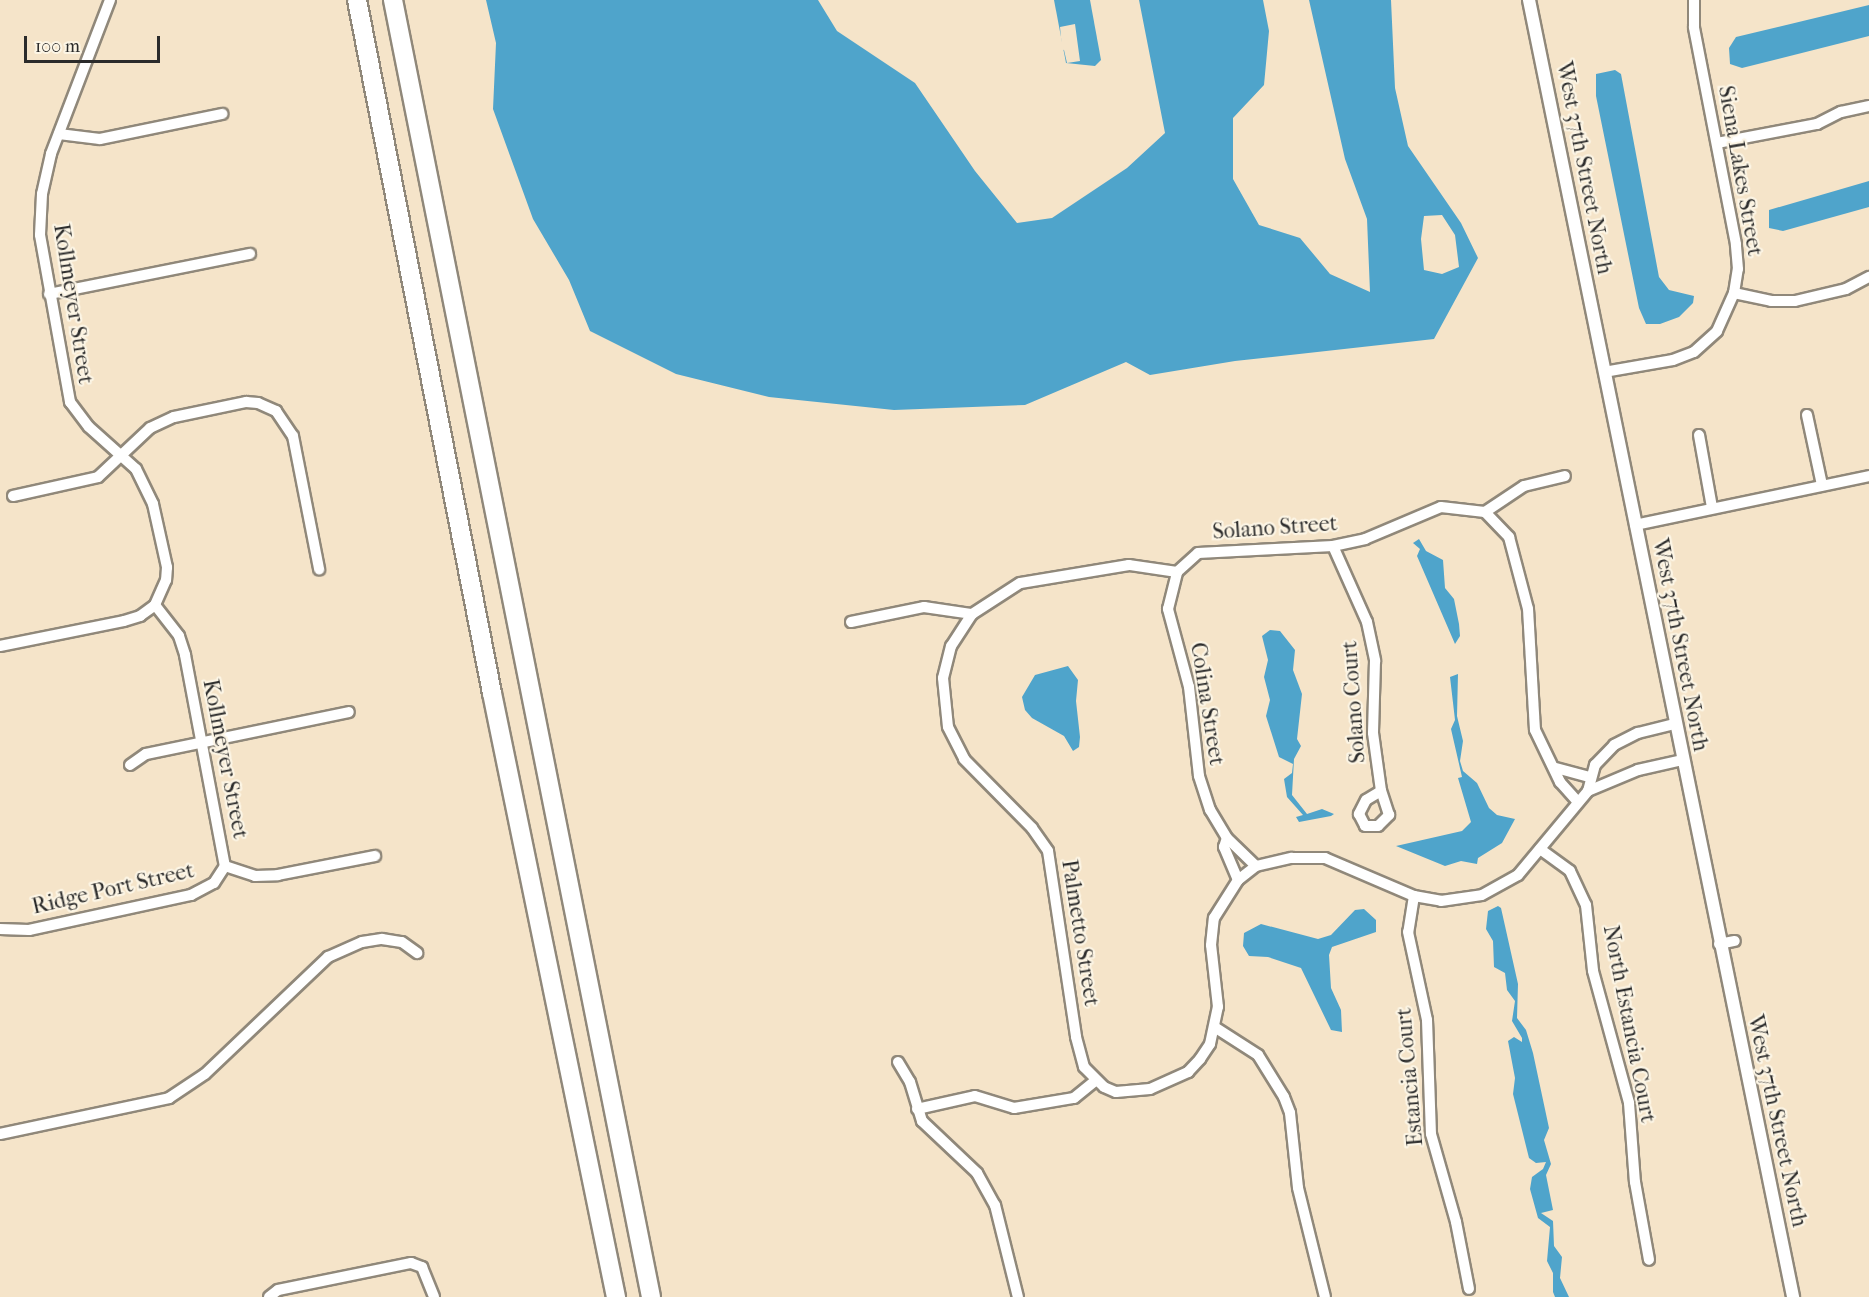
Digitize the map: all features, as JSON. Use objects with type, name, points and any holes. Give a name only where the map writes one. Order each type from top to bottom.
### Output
[{"type":"highway","points":[[357,0],[494,705],[616,1297]]},
{"type":"highway","points":[[393,0],[651,1297]]},
{"type":"highway","points":[[585,1151],[608,1297]]},
{"type":"highway","points":[[627,1184],[659,1297]]},
{"type":"street","name":"Kollmeyer Street","points":[[110,0],[45,175],[39,217],[49,294],[70,402],[89,427],[123,455],[136,470],[153,504],[166,567],[166,580],[154,605],[179,636],[225,866]]},
{"type":"street","name":"West 37th Street North","points":[[1529,0],[1719,944],[1793,1297]]},
{"type":"street","name":"Siena Lakes Street","points":[[1604,372],[1673,360],[1694,352],[1717,331],[1734,293],[1736,244],[1694,27],[1694,0]]},
{"type":"street","points":[[1718,143],[1817,124],[1841,112],[1869,106]]},
{"type":"street","points":[[59,134],[100,139],[222,114]]},
{"type":"street","points":[[49,294],[250,254]]},
{"type":"street","points":[[1734,293],[1771,301],[1795,301],[1846,289],[1869,278]]},
{"type":"street","points":[[14,496],[84,482],[107,471],[150,428],[174,417],[246,402],[276,411],[293,436],[319,569]]},
{"type":"street","points":[[1807,415],[1822,485]]},
{"type":"street","points":[[1699,435],[1712,507]]},
{"type":"street","points":[[1565,476],[1524,486],[1485,512],[1498,522],[1515,550],[1532,636],[1535,730],[1542,751],[1556,768],[1560,782],[1576,801]]},
{"type":"street","points":[[1635,525],[1712,507],[1869,476]]},
{"type":"street","name":"Solano Street","points":[[1177,572],[1190,558],[1212,550],[1333,546],[1365,539],[1441,507],[1485,512]]},
{"type":"street","name":"Solano Court","points":[[1333,546],[1370,635],[1377,698],[1373,733],[1381,791]]},
{"type":"street","points":[[851,622],[924,607],[972,614],[1020,583],[1129,565],[1177,572]]},
{"type":"street","name":"Colina Street","points":[[1177,572],[1168,609],[1189,687],[1198,776],[1210,810],[1227,838],[1256,866]]},
{"type":"street","points":[[0,646],[124,621],[140,616],[154,605]]},
{"type":"street","name":"Palmetto Street","points":[[972,614],[959,631],[946,661],[942,693],[946,719],[964,759],[1032,828],[1048,850],[1076,1037],[1084,1066],[1095,1081]]},
{"type":"street","points":[[130,765],[146,754],[349,712]]},
{"type":"street","points":[[1588,791],[1589,777],[1597,761],[1614,745],[1638,733],[1675,724]]},
{"type":"street","points":[[917,1109],[975,1096],[1000,1105],[1023,1107],[1074,1098],[1095,1081],[1116,1092],[1134,1092],[1170,1082],[1200,1059],[1216,1028],[1218,1007],[1211,945],[1214,918],[1238,880],[1256,866],[1292,858],[1325,858],[1414,896],[1441,901],[1482,896],[1508,884],[1540,849],[1576,801],[1588,791],[1638,770],[1682,760]]},
{"type":"street","points":[[1556,768],[1589,777]]},
{"type":"street","name":"Colina Street","points":[[1227,838],[1224,847],[1238,880]]},
{"type":"street","name":"North Estancia Court","points":[[1540,849],[1570,871],[1587,905],[1593,970],[1629,1103],[1635,1182],[1649,1260]]},
{"type":"street","points":[[225,866],[255,876],[278,875],[375,856]]},
{"type":"street","name":"Ridge Port Street","points":[[0,929],[29,930],[191,895],[214,883],[225,866]]},
{"type":"street","name":"Estancia Court","points":[[1414,896],[1408,932],[1427,1020],[1431,1134],[1458,1230],[1469,1289]]},
{"type":"street","points":[[0,1134],[169,1098],[206,1074],[328,957],[362,942],[382,939],[402,942],[417,953]]},
{"type":"street","points":[[1719,944],[1735,941]]},
{"type":"street","points":[[1216,1028],[1258,1055],[1284,1097],[1290,1113],[1298,1188],[1325,1297]]},
{"type":"street","points":[[898,1062],[910,1082],[917,1109],[934,1134],[962,1156],[985,1184],[996,1205],[1018,1297]]},
{"type":"street","points":[[269,1297],[278,1290],[411,1263],[422,1267],[434,1297]]},
{"type":"water","points":[[486,0],[818,0],[837,31],[915,83],[975,171],[1017,223],[1052,218],[1127,168],[1165,133],[1139,0],[1263,0],[1269,31],[1264,85],[1233,118],[1233,179],[1259,225],[1300,238],[1330,274],[1370,292],[1367,219],[1345,159],[1309,0],[1391,0],[1395,88],[1408,146],[1461,223],[1478,258],[1434,339],[1235,361],[1150,375],[1126,362],[1025,405],[894,410],[769,397],[676,374],[590,331],[569,280],[533,219],[493,109],[496,43]],"holes":[[[1442,215],[1455,235],[1459,267],[1442,274],[1424,270],[1421,239],[1424,216]]]},
{"type":"water","points":[[1054,0],[1090,0],[1101,60],[1095,66],[1066,63]]},
{"type":"water","points":[[1869,5],[1869,36],[1742,68],[1730,64],[1729,48],[1736,37]]},
{"type":"water","points":[[1615,70],[1621,74],[1659,277],[1669,290],[1694,296],[1693,303],[1679,317],[1660,324],[1646,324],[1639,308],[1596,96],[1596,74]]},
{"type":"water","points":[[1869,181],[1869,207],[1783,231],[1769,228],[1769,210]]},
{"type":"water","points":[[1419,539],[1426,551],[1443,560],[1445,588],[1454,599],[1459,624],[1460,636],[1455,644],[1417,556],[1420,549],[1413,543]]},
{"type":"water","points":[[1270,630],[1280,631],[1295,650],[1293,670],[1302,694],[1297,739],[1301,746],[1294,759],[1292,795],[1307,814],[1322,809],[1334,814],[1331,816],[1299,822],[1296,817],[1303,815],[1287,797],[1284,779],[1292,773],[1293,764],[1279,757],[1266,716],[1270,700],[1264,677],[1268,660],[1262,636]]},
{"type":"water","points":[[1068,666],[1078,680],[1076,701],[1080,737],[1079,747],[1073,751],[1064,736],[1032,718],[1025,710],[1022,697],[1035,675]]},
{"type":"water","points":[[1458,674],[1457,716],[1463,741],[1460,761],[1463,771],[1477,783],[1489,808],[1497,815],[1515,819],[1502,843],[1478,858],[1477,864],[1461,861],[1445,866],[1396,846],[1462,831],[1471,822],[1458,778],[1462,777],[1451,729],[1455,720],[1450,677]]},
{"type":"water","points":[[1498,906],[1501,908],[1518,984],[1517,1018],[1526,1030],[1533,1053],[1549,1128],[1544,1140],[1551,1164],[1546,1175],[1553,1210],[1541,1213],[1553,1221],[1554,1246],[1562,1257],[1560,1278],[1569,1297],[1555,1297],[1553,1292],[1553,1273],[1547,1261],[1550,1227],[1538,1218],[1530,1189],[1532,1177],[1543,1169],[1546,1162],[1536,1163],[1529,1158],[1513,1094],[1515,1078],[1508,1041],[1514,1037],[1522,1042],[1522,1038],[1512,1021],[1515,1001],[1507,990],[1505,973],[1494,967],[1493,941],[1486,929],[1488,911]]},
{"type":"water","points":[[1364,909],[1376,920],[1376,932],[1332,947],[1329,955],[1331,988],[1341,1010],[1342,1032],[1331,1030],[1301,968],[1268,957],[1249,956],[1243,946],[1244,933],[1261,924],[1318,939],[1331,935],[1355,910]]},
{"type":"pier","points":[[1075,24],[1080,61],[1067,63],[1064,50],[1059,49],[1062,48],[1060,27]]}]
